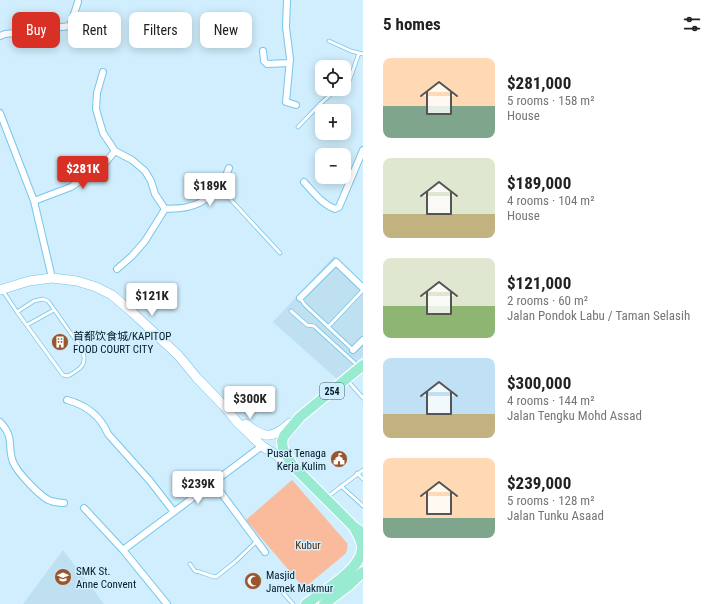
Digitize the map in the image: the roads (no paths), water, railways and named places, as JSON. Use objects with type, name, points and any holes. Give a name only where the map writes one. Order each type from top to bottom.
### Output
[{"type":"main road","points":[[1,289],[29,281],[52,278],[78,281],[103,290],[120,301],[178,355],[237,422],[262,446],[293,466]]},
{"type":"main road","name":"254","points":[[306,604],[351,570],[360,558],[362,545],[354,527],[293,466],[283,449],[282,441],[284,436],[300,417],[361,366]]},
{"type":"main road","points":[[225,407],[257,432],[268,436],[277,434],[300,417]]},
{"type":"main road","points":[[354,527],[363,533]]},
{"type":"main road","points":[[324,604],[348,586],[363,572]]},
{"type":"street","points":[[287,0],[286,28],[289,63],[286,102],[296,105]]},
{"type":"street","points":[[0,36],[14,33],[38,36],[53,28],[70,26],[78,2]]},
{"type":"street","points":[[263,51],[264,61],[267,64],[289,63]]},
{"type":"street","points":[[102,72],[97,92],[96,109],[103,133],[115,151],[132,160],[144,171],[151,181],[155,194],[166,209]]},
{"type":"street","points":[[0,113],[34,202],[52,278]]},
{"type":"street","points":[[304,182],[316,196],[330,207],[335,209],[339,207],[363,150]]},
{"type":"street","points":[[34,202],[71,188],[100,166],[115,151]]},
{"type":"street","points":[[166,209],[187,208],[201,203],[219,187],[229,168]]},
{"type":"street","points":[[117,269],[145,241],[166,209]]},
{"type":"street","points":[[300,298],[336,262],[363,289]]},
{"type":"street","points":[[353,350],[363,340]]},
{"type":"street","points":[[67,400],[81,404],[94,412],[104,424],[108,434],[150,481],[174,512]]},
{"type":"street","points":[[0,422],[10,436],[13,461],[18,470],[36,490],[50,501],[64,503]]},
{"type":"street","points":[[123,550],[262,446]]},
{"type":"street","points":[[213,482],[265,552]]},
{"type":"street","points":[[84,508],[123,550],[168,604]]},
{"type":"lane","points":[[329,41],[363,54]]},
{"type":"lane","points":[[351,76],[359,53]]},
{"type":"lane","points":[[298,127],[329,96]]},
{"type":"lane","points":[[219,187],[280,253]]},
{"type":"lane","points":[[1,289],[17,312],[63,375],[68,376],[76,372],[84,365],[86,357],[82,349],[48,301],[42,299],[34,301],[17,312]]},
{"type":"lane","points":[[328,326],[363,289]]},
{"type":"lane","points":[[300,298],[305,305],[353,350]]},
{"type":"lane","points":[[27,325],[54,310]]},
{"type":"lane","points":[[291,311],[307,325],[314,326],[361,366]]},
{"type":"lane","points":[[346,379],[363,398]]},
{"type":"lane","points":[[326,498],[357,473],[363,470]]},
{"type":"lane","points":[[357,473],[363,479]]},
{"type":"lane","points":[[342,486],[363,506]]},
{"type":"lane","points":[[190,564],[195,571],[203,572],[212,577],[216,577],[235,562],[257,541]]},
{"type":"lane","points":[[278,587],[293,604]]},
{"type":"place","name":"首都饮食城/KAPITOP FOOD COURT CITY","points":[[60,342]]},
{"type":"place","name":"Pusat Tenaga Kerja Kulim","points":[[339,459]]},
{"type":"place","name":"SMK St. Anne Convent","points":[[63,577]]},
{"type":"place","name":"Masjid Jamek Makmur","points":[[253,581]]},
{"type":"park label","name":"Kubur","points":[[308,545]]}]
